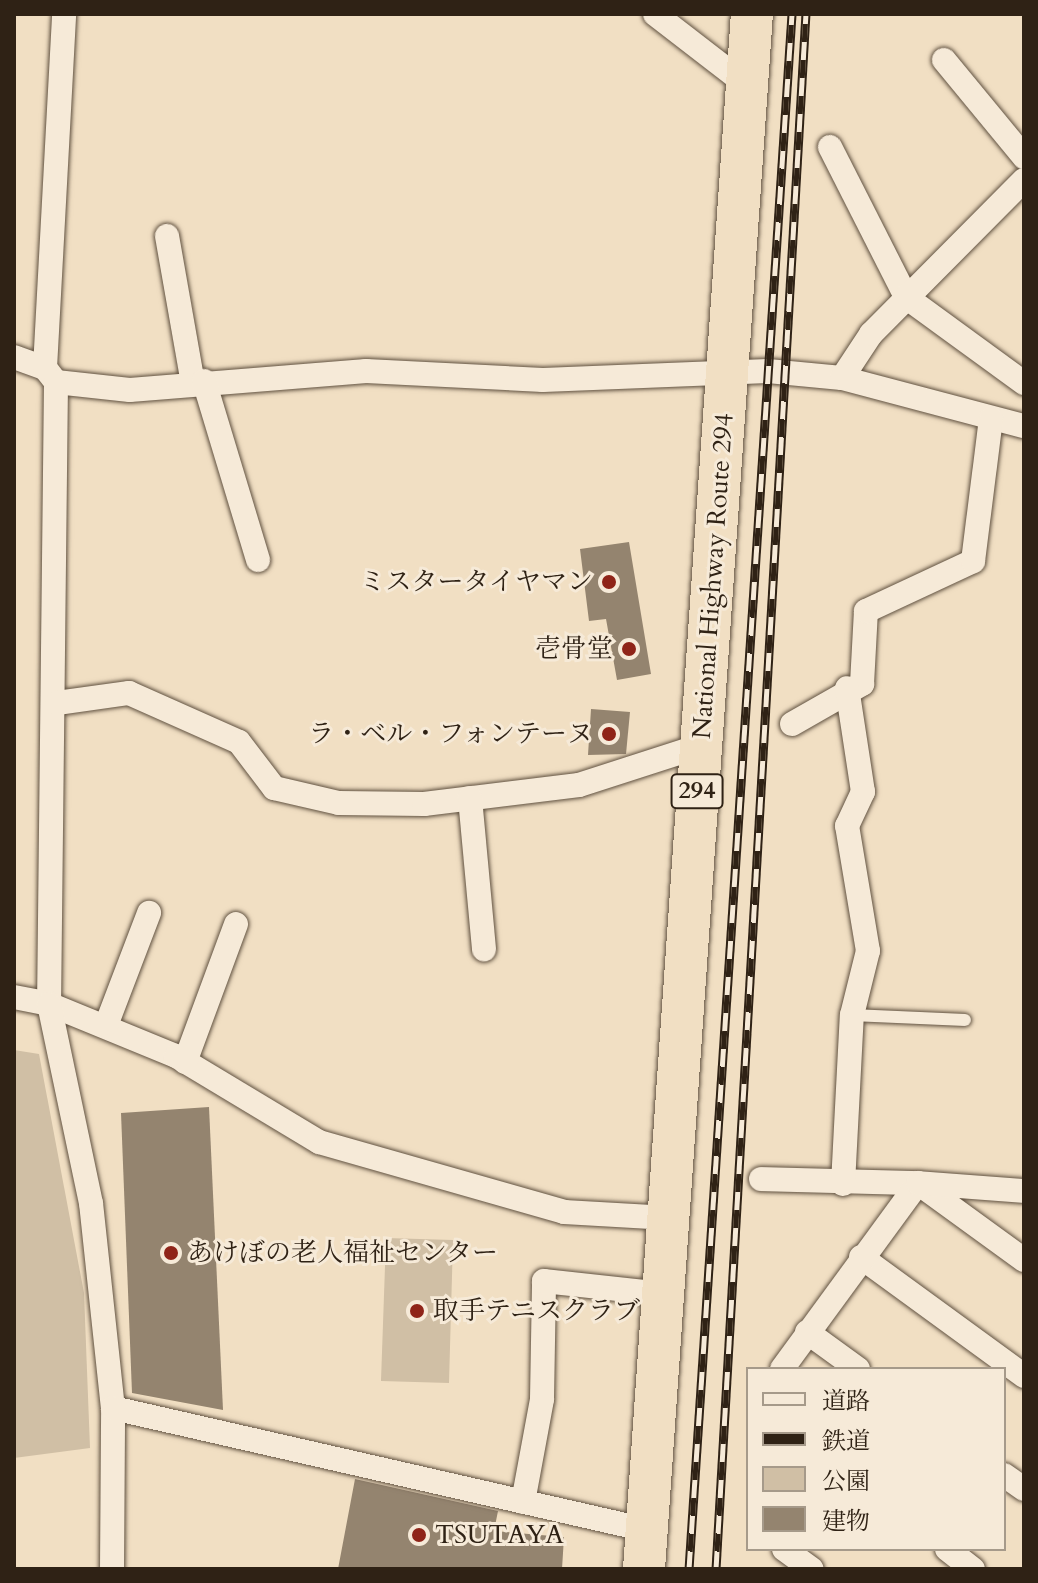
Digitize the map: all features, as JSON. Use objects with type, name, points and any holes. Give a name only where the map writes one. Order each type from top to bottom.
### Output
[{"type":"highway","name":"National Highway Route 294","points":[[645,1550],[752,14]]},
{"type":"street","points":[[64,14],[50,375],[51,541],[57,703],[49,1004],[91,1203],[113,1408],[112,1569]]},
{"type":"street","points":[[655,14],[747,85]]},
{"type":"street","points":[[944,60],[1024,157]]},
{"type":"street","points":[[830,147],[906,297],[1024,383]]},
{"type":"street","points":[[842,378],[906,297],[1024,180]]},
{"type":"street","points":[[167,236],[199,382],[258,560]]},
{"type":"street","points":[[14,357],[50,375],[130,390],[199,382],[366,371],[543,380],[728,370],[842,378],[1024,426]]},
{"type":"street","points":[[792,724],[847,688],[862,684],[866,611],[973,561],[991,419]]},
{"type":"street","points":[[843,1184],[852,1015],[868,951],[847,826],[863,792],[847,688]]},
{"type":"street","points":[[57,703],[129,693],[176,711],[239,742],[274,788],[339,803],[470,798],[579,785],[700,746]]},
{"type":"street","points":[[470,798],[484,949]]},
{"type":"street","points":[[107,1023],[149,913]]},
{"type":"street","points":[[185,1062],[236,924]]},
{"type":"street","points":[[14,997],[49,1004],[107,1023],[185,1062],[319,1142],[564,1212],[669,1218]]},
{"type":"street","points":[[761,1179],[843,1184],[918,1183],[1024,1191]]},
{"type":"street","points":[[783,1367],[918,1183]]},
{"type":"street","points":[[918,1183],[1024,1260]]},
{"type":"street","points":[[861,1257],[1024,1376]]},
{"type":"street","points":[[523,1502],[542,1399],[544,1281],[664,1294]]},
{"type":"street","points":[[807,1332],[855,1367]]},
{"type":"street","points":[[113,1408],[523,1502],[645,1550]]},
{"type":"street","points":[[1006,1476],[1024,1489]]},
{"type":"street","points":[[787,1551],[812,1569]]},
{"type":"street","points":[[950,1551],[973,1569]]},
{"type":"lane","points":[[852,1015],[965,1020]]},
{"type":"green space","points":[[14,1050],[39,1054],[84,1293],[90,1448],[14,1458]]},
{"type":"green space","name":"取手テニスクラブ","points":[[386,1238],[453,1240],[449,1383],[381,1381]]},
{"type":"building","name":"ミスタータイヤマン","points":[[629,542],[651,674],[617,680],[606,619],[589,621],[580,549]]},
{"type":"building","name":"ラ・ベル・フォンテーヌ","points":[[591,709],[630,712],[626,754],[588,755]]},
{"type":"building","name":"あけぼの老人福祉センター","points":[[209,1107],[223,1410],[132,1393],[121,1113]]},
{"type":"building","name":"TSUTAYA","points":[[355,1479],[498,1511],[494,1531],[564,1537],[562,1569],[338,1569]]},
{"type":"railway","points":[[689,1569],[792,14]]},
{"type":"railway","points":[[716,1569],[806,14]]},
{"type":"place","name":"ミスタータイヤマン","points":[[609,582]]},
{"type":"place","name":"壱骨堂","points":[[629,649]]},
{"type":"place","name":"ラ・ベル・フォンテーヌ","points":[[609,734]]},
{"type":"place","name":"あけぼの老人福祉センター","points":[[171,1253]]},
{"type":"place","name":"取手テニスクラブ","points":[[417,1311]]},
{"type":"place","name":"TSUTAYA","points":[[419,1535]]}]
